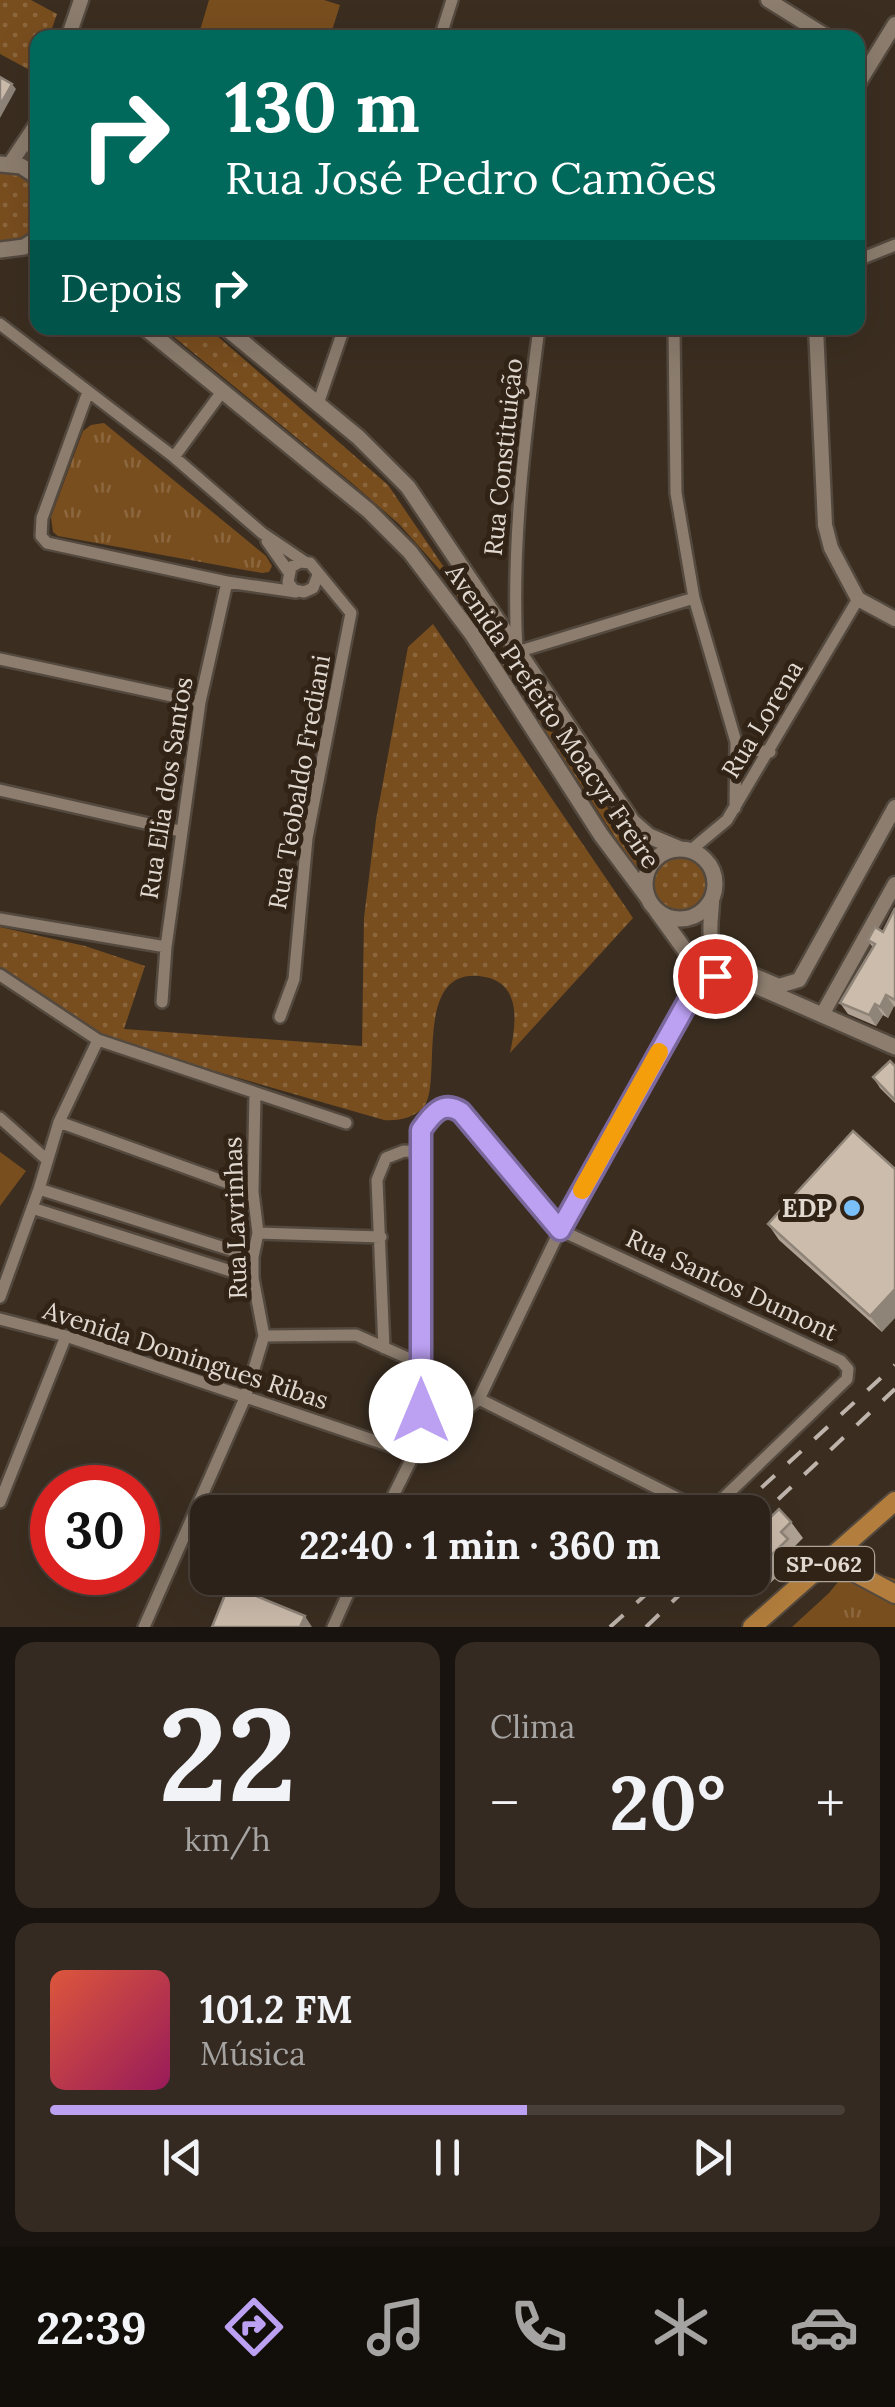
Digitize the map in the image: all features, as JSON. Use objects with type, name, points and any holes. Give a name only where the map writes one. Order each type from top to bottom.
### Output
[{"type":"main road","points":[[5,164],[30,172]]},
{"type":"main road","name":"Avenida Prefeito Moacyr Freire","points":[[153,335],[369,512],[410,552],[472,634],[601,835],[690,957]]},
{"type":"main road","name":"Avenida Prefeito Moacyr Freire","points":[[234,335],[358,437],[408,486],[632,821],[649,836],[708,862],[714,871],[712,901]]},
{"type":"main road","name":"Avenida Prefeito Moacyr Freire","points":[[652,904],[646,876],[651,865],[668,851],[686,850]]},
{"type":"main road","points":[[652,904],[665,916],[686,919],[696,916],[712,901]]},
{"type":"main road","points":[[690,957],[895,1047]]},
{"type":"main road","name":"SP-062","points":[[752,1627],[895,1500]]},
{"type":"main road","points":[[830,1559],[895,1594]]},
{"type":"street","points":[[71,30],[81,0]]},
{"type":"street","points":[[443,30],[452,0]]},
{"type":"street","points":[[768,0],[817,30]]},
{"type":"street","points":[[865,57],[895,24]]},
{"type":"street","points":[[5,164],[30,132]]},
{"type":"street","points":[[865,257],[895,245]]},
{"type":"street","points":[[0,324],[174,457],[262,533],[314,566],[347,609]]},
{"type":"street","points":[[318,404],[342,335]]},
{"type":"street","name":"Rua Constituição","points":[[517,652],[513,588],[523,454],[538,335]]},
{"type":"street","points":[[674,335],[676,493],[694,598],[736,742],[734,808]]},
{"type":"street","points":[[816,335],[825,525],[836,560],[858,599],[895,619]]},
{"type":"street","points":[[88,392],[42,518],[41,536],[47,543],[260,587],[304,591],[316,584],[318,575]]},
{"type":"street","points":[[174,457],[221,392]]},
{"type":"street","points":[[262,533],[288,574],[290,586],[347,609]]},
{"type":"street","points":[[260,587],[288,574],[295,564],[305,562]]},
{"type":"street","name":"Rua Elia dos Santos","points":[[162,1002],[180,831],[200,702],[227,582]]},
{"type":"street","points":[[517,652],[694,598]]},
{"type":"street","name":"Rua Lorena","points":[[686,850],[719,830],[770,752],[858,599]]},
{"type":"street","name":"Rua Teobaldo Frediani","points":[[280,1017],[294,979],[307,838],[347,609]]},
{"type":"street","points":[[0,659],[200,702]]},
{"type":"street","points":[[736,742],[770,752]]},
{"type":"street","points":[[0,790],[180,831]]},
{"type":"street","name":"Avenida Prefeito Moacyr Freire","points":[[712,901],[710,930],[713,946],[721,957],[778,986],[799,980],[895,807]]},
{"type":"street","points":[[822,1015],[895,884]]},
{"type":"street","points":[[0,919],[166,947]]},
{"type":"street","points":[[414,1454],[480,1399],[560,1230],[696,987],[697,974],[690,957]]},
{"type":"street","points":[[696,987],[728,972]]},
{"type":"street","points":[[0,974],[98,1040],[346,1123]]},
{"type":"street","points":[[0,1298],[59,1122],[98,1040]]},
{"type":"street","name":"Rua Lavrinhas","points":[[144,1627],[245,1398],[264,1336],[253,1278],[258,1234],[253,1192],[255,1093]]},
{"type":"street","name":"Rua Santos Dumont","points":[[420,1152],[421,1130],[437,1111],[452,1106],[560,1230],[841,1361],[848,1368],[847,1379],[725,1495]]},
{"type":"street","points":[[0,1118],[46,1159]]},
{"type":"street","points":[[59,1122],[253,1192]]},
{"type":"street","points":[[384,1348],[377,1180],[386,1158],[404,1151],[420,1152],[421,1411],[414,1454],[394,1495]]},
{"type":"street","points":[[39,1189],[253,1257]]},
{"type":"street","points":[[32,1208],[253,1278]]},
{"type":"street","points":[[258,1234],[381,1237]]},
{"type":"street","name":"Avenida Domingues Ribas","points":[[0,1319],[66,1336],[414,1454]]},
{"type":"street","points":[[0,1502],[66,1336]]},
{"type":"street","points":[[264,1336],[356,1336],[421,1364]]},
{"type":"street","points":[[480,1399],[673,1495]]},
{"type":"street","points":[[333,1627],[348,1595]]},
{"type":"green space","points":[[0,0],[31,0],[57,14],[51,30],[30,30],[30,70],[0,54]]},
{"type":"green space","points":[[209,0],[324,0],[340,5],[332,30],[200,30]]},
{"type":"green space","points":[[13,172],[30,180],[30,235],[22,241],[0,243],[0,173]]},
{"type":"green space","points":[[172,335],[216,335],[388,485],[626,835],[646,851],[636,869],[441,571],[399,524]]},
{"type":"green space","points":[[104,423],[266,556],[272,566],[269,572],[58,536],[53,532],[51,517],[83,431]]},
{"type":"green space","points":[[433,624],[633,918],[510,1053],[514,1030],[511,997],[497,981],[462,977],[447,987],[438,1004],[425,1105],[406,1118],[384,1120],[114,1042],[63,1015],[0,970],[0,927],[85,946],[145,966],[124,1029],[362,1046],[364,918],[376,820],[408,647]]},
{"type":"green space","points":[[681,853],[703,862],[712,884],[703,906],[681,915],[659,906],[650,884],[659,862]]},
{"type":"green space","points":[[0,1152],[26,1171],[0,1206]]},
{"type":"green space","points":[[424,1391],[458,1405],[418,1444]]},
{"type":"green space","points":[[864,1570],[895,1579],[895,1627],[792,1627],[847,1571]]},
{"type":"building","points":[[0,77],[12,84],[0,105]]},
{"type":"building","points":[[895,908],[895,1000],[886,995],[880,1007],[875,1004],[869,1015],[840,1003],[875,944],[868,940],[875,927],[883,932]]},
{"type":"building","points":[[890,1061],[895,1066],[895,1100],[873,1077]]},
{"type":"building","name":"EDP","points":[[853,1131],[895,1169],[895,1289],[870,1316],[768,1224]]},
{"type":"building","points":[[779,1509],[791,1522],[781,1532],[788,1539],[770,1556],[770,1518]]},
{"type":"building","points":[[225,1595],[254,1595],[305,1616],[300,1627],[212,1627]]},
{"type":"railway","points":[[754,1495],[895,1365]]},
{"type":"railway","points":[[770,1507],[895,1389]]},
{"type":"railway","points":[[610,1627],[645,1595]]},
{"type":"railway","points":[[646,1627],[679,1595]]},
{"type":"slow traffic","points":[[582,1190],[659,1052]]},
{"type":"place","name":"EDP","points":[[852,1208]]},
{"type":"route","points":[[421,1411],[421,1130],[444,1107],[452,1106],[461,1112],[560,1230],[696,987],[715,976]]}]
